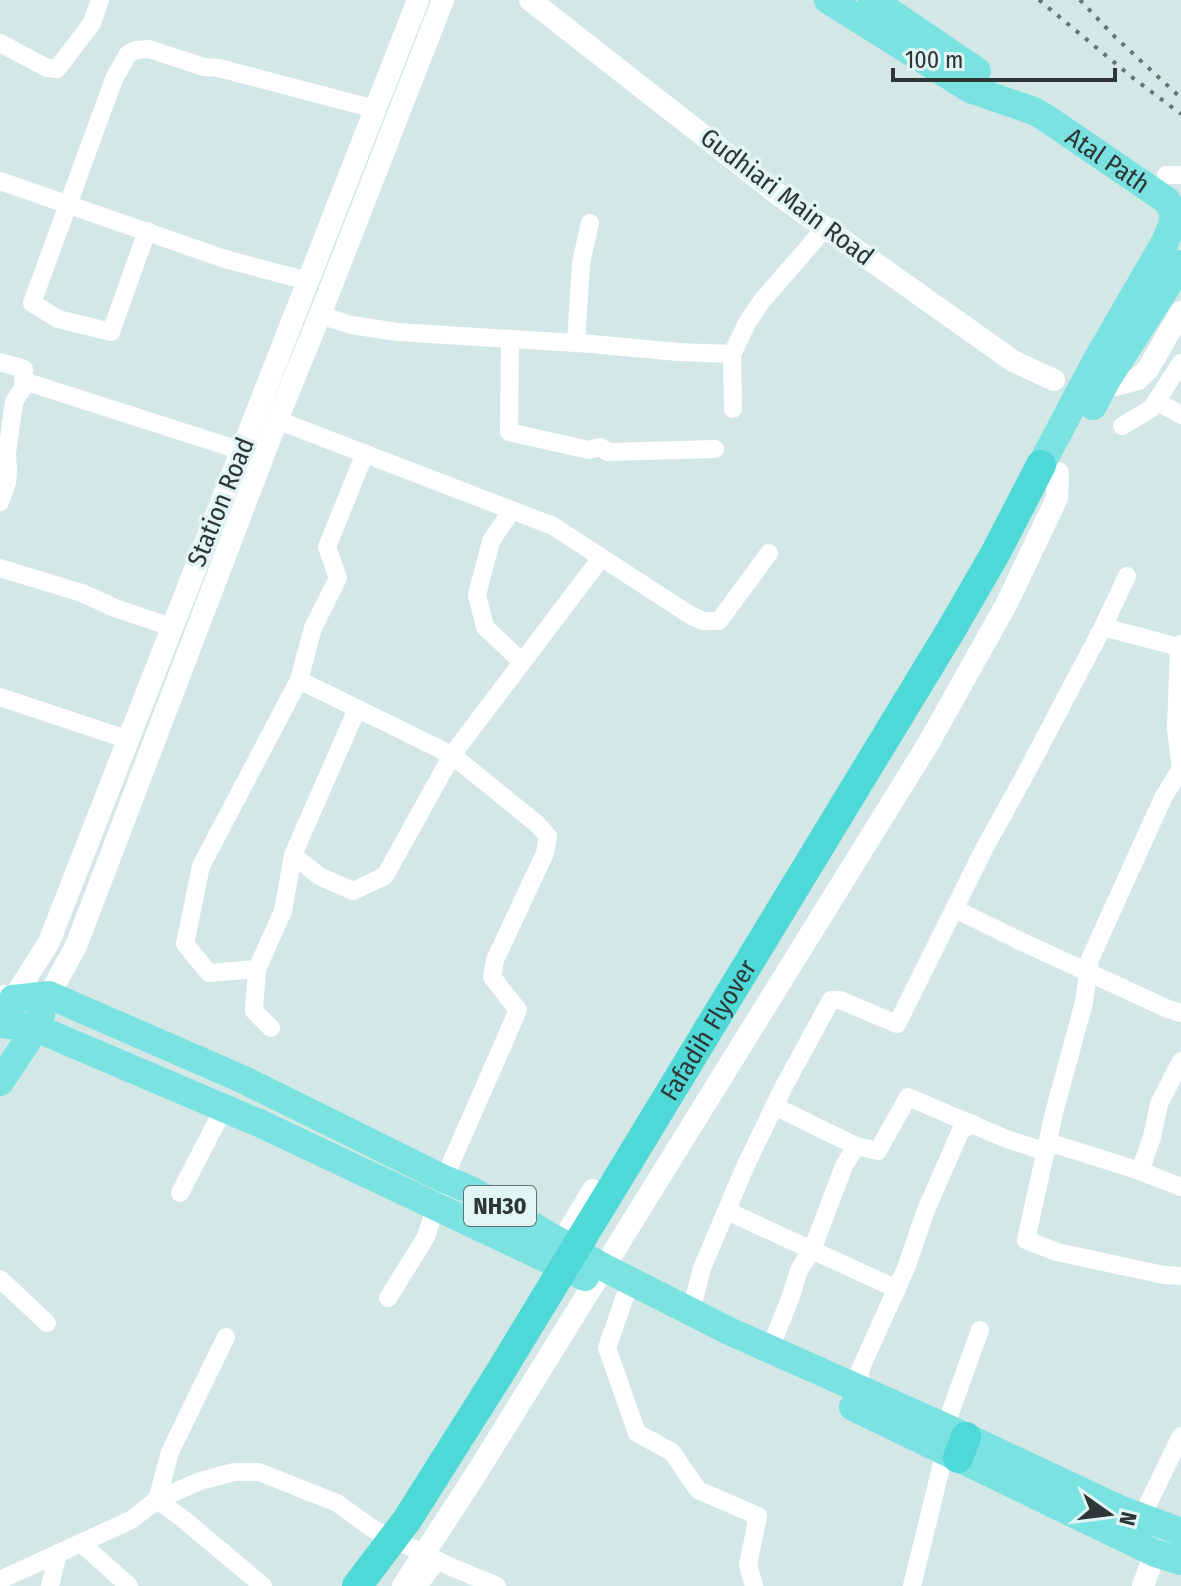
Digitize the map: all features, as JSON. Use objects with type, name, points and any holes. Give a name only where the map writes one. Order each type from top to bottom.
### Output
[{"type":"highway","name":"Fafadih Flyover","points":[[383,1586],[455,1483],[526,1369],[968,640],[1049,469]]},
{"type":"highway","name":"Fafadih Flyover","points":[[357,1586],[407,1520],[446,1461],[995,554],[1033,501]]},
{"type":"main road","name":"Atal Path","points":[[828,0],[970,89],[1046,118],[1154,191],[1171,207],[1174,214],[1165,242],[1095,363],[1049,469]]},
{"type":"main road","name":"Atal Path","points":[[872,0],[978,72],[1042,94],[1176,180]]},
{"type":"main road","points":[[1049,469],[1181,264]]},
{"type":"main road","points":[[0,1082],[36,1028],[49,995]]},
{"type":"main road","name":"NH30","points":[[3,1013],[49,995],[242,1079],[471,1190],[556,1252]]},
{"type":"main road","points":[[3,1013],[36,1028]]},
{"type":"main road","name":"NH30","points":[[36,1028],[259,1123],[436,1206],[556,1252],[599,1274],[691,1311],[861,1391],[1168,1557]]},
{"type":"main road","name":"NH30","points":[[599,1274],[625,1296],[953,1443],[1162,1525]]},
{"type":"street","points":[[0,43],[47,68],[57,69],[92,23],[100,0]]},
{"type":"street","name":"Station Road","points":[[3,1013],[49,942],[418,0]]},
{"type":"street","name":"Station Road","points":[[49,995],[76,946],[277,420],[443,0]]},
{"type":"street","name":"Gudhiari Main Road","points":[[530,0],[783,198],[1013,361],[1054,380]]},
{"type":"street","points":[[147,231],[111,332],[58,319],[32,303],[114,79],[128,54],[149,49],[204,67],[219,68],[375,109]]},
{"type":"street","points":[[0,181],[225,259],[308,281]]},
{"type":"street","points":[[576,343],[581,263],[590,223]]},
{"type":"street","points":[[733,409],[732,354],[747,323],[761,302],[825,228]]},
{"type":"street","points":[[1115,385],[1138,379],[1148,369],[1181,312]]},
{"type":"street","points":[[320,315],[351,325],[398,332],[732,354]]},
{"type":"street","points":[[510,340],[509,432],[589,450],[600,447],[608,452],[715,449]]},
{"type":"street","points":[[0,362],[24,369],[23,388],[14,402],[7,453],[7,483],[0,502]]},
{"type":"street","points":[[1122,426],[1152,408],[1181,363]]},
{"type":"street","points":[[24,381],[242,451]]},
{"type":"street","points":[[1156,401],[1179,409]]},
{"type":"street","points":[[277,420],[553,526],[703,621],[719,621],[769,553]]},
{"type":"street","points":[[257,969],[209,973],[185,944],[201,866],[299,680],[313,628],[338,578],[327,547],[365,453]]},
{"type":"street","points":[[339,1586],[423,1474],[885,718],[1024,476],[1049,469],[1057,498],[1007,603],[928,744],[484,1461],[418,1586]]},
{"type":"street","points":[[512,510],[491,541],[477,595],[485,627],[522,662]]},
{"type":"street","points":[[293,855],[319,876],[353,891],[385,876],[452,755],[601,558]]},
{"type":"street","points":[[0,568],[82,593],[171,627]]},
{"type":"street","points":[[691,1311],[702,1268],[745,1167],[831,1000],[840,1000],[897,1024],[984,849],[1103,627],[1127,576]]},
{"type":"street","points":[[1103,627],[1180,645],[1176,728],[1181,770],[1163,798],[1090,959],[1084,1002],[1026,1240],[1057,1252],[1181,1276]]},
{"type":"street","points":[[299,680],[452,755],[548,836],[545,853],[493,968],[492,977],[518,1010],[444,1179],[426,1237],[388,1298]]},
{"type":"street","points":[[0,697],[129,740]]},
{"type":"street","points":[[271,1028],[254,1011],[257,969],[283,911],[293,855],[357,709]]},
{"type":"street","points":[[955,909],[1088,973],[1181,1013]]},
{"type":"street","points":[[1140,1171],[1159,1104],[1181,1061]]},
{"type":"street","points":[[774,1106],[856,1146],[878,1151],[908,1097],[1028,1147],[1047,1147],[1140,1171],[1181,1187]]},
{"type":"street","points":[[180,1193],[224,1108]]},
{"type":"street","points":[[861,1391],[860,1370],[906,1268],[926,1210],[961,1130],[973,1124]]},
{"type":"street","points":[[770,1349],[799,1270],[812,1250],[844,1166],[856,1146]]},
{"type":"street","points":[[728,1210],[897,1289]]},
{"type":"street","points":[[0,1279],[47,1323]]},
{"type":"street","points":[[625,1296],[607,1348],[637,1433],[672,1452],[698,1490],[758,1516],[748,1565],[754,1586]]},
{"type":"street","points":[[912,1586],[953,1443],[980,1330]]},
{"type":"street","points":[[157,1500],[170,1452],[226,1337]]},
{"type":"street","points":[[1143,1586],[1168,1557],[1162,1525],[1181,1436]]},
{"type":"street","points":[[0,1580],[131,1520],[157,1500],[200,1481],[234,1472],[259,1472],[337,1503],[379,1533],[497,1586]]},
{"type":"street","points":[[157,1500],[263,1586]]},
{"type":"street","points":[[81,1543],[129,1586]]},
{"type":"street","points":[[50,1586],[58,1553]]},
{"type":"street","points":[[403,1586],[431,1558]]},
{"type":"railway","points":[[1039,0],[1181,114]]},
{"type":"railway","points":[[1080,0],[1181,98]]}]
